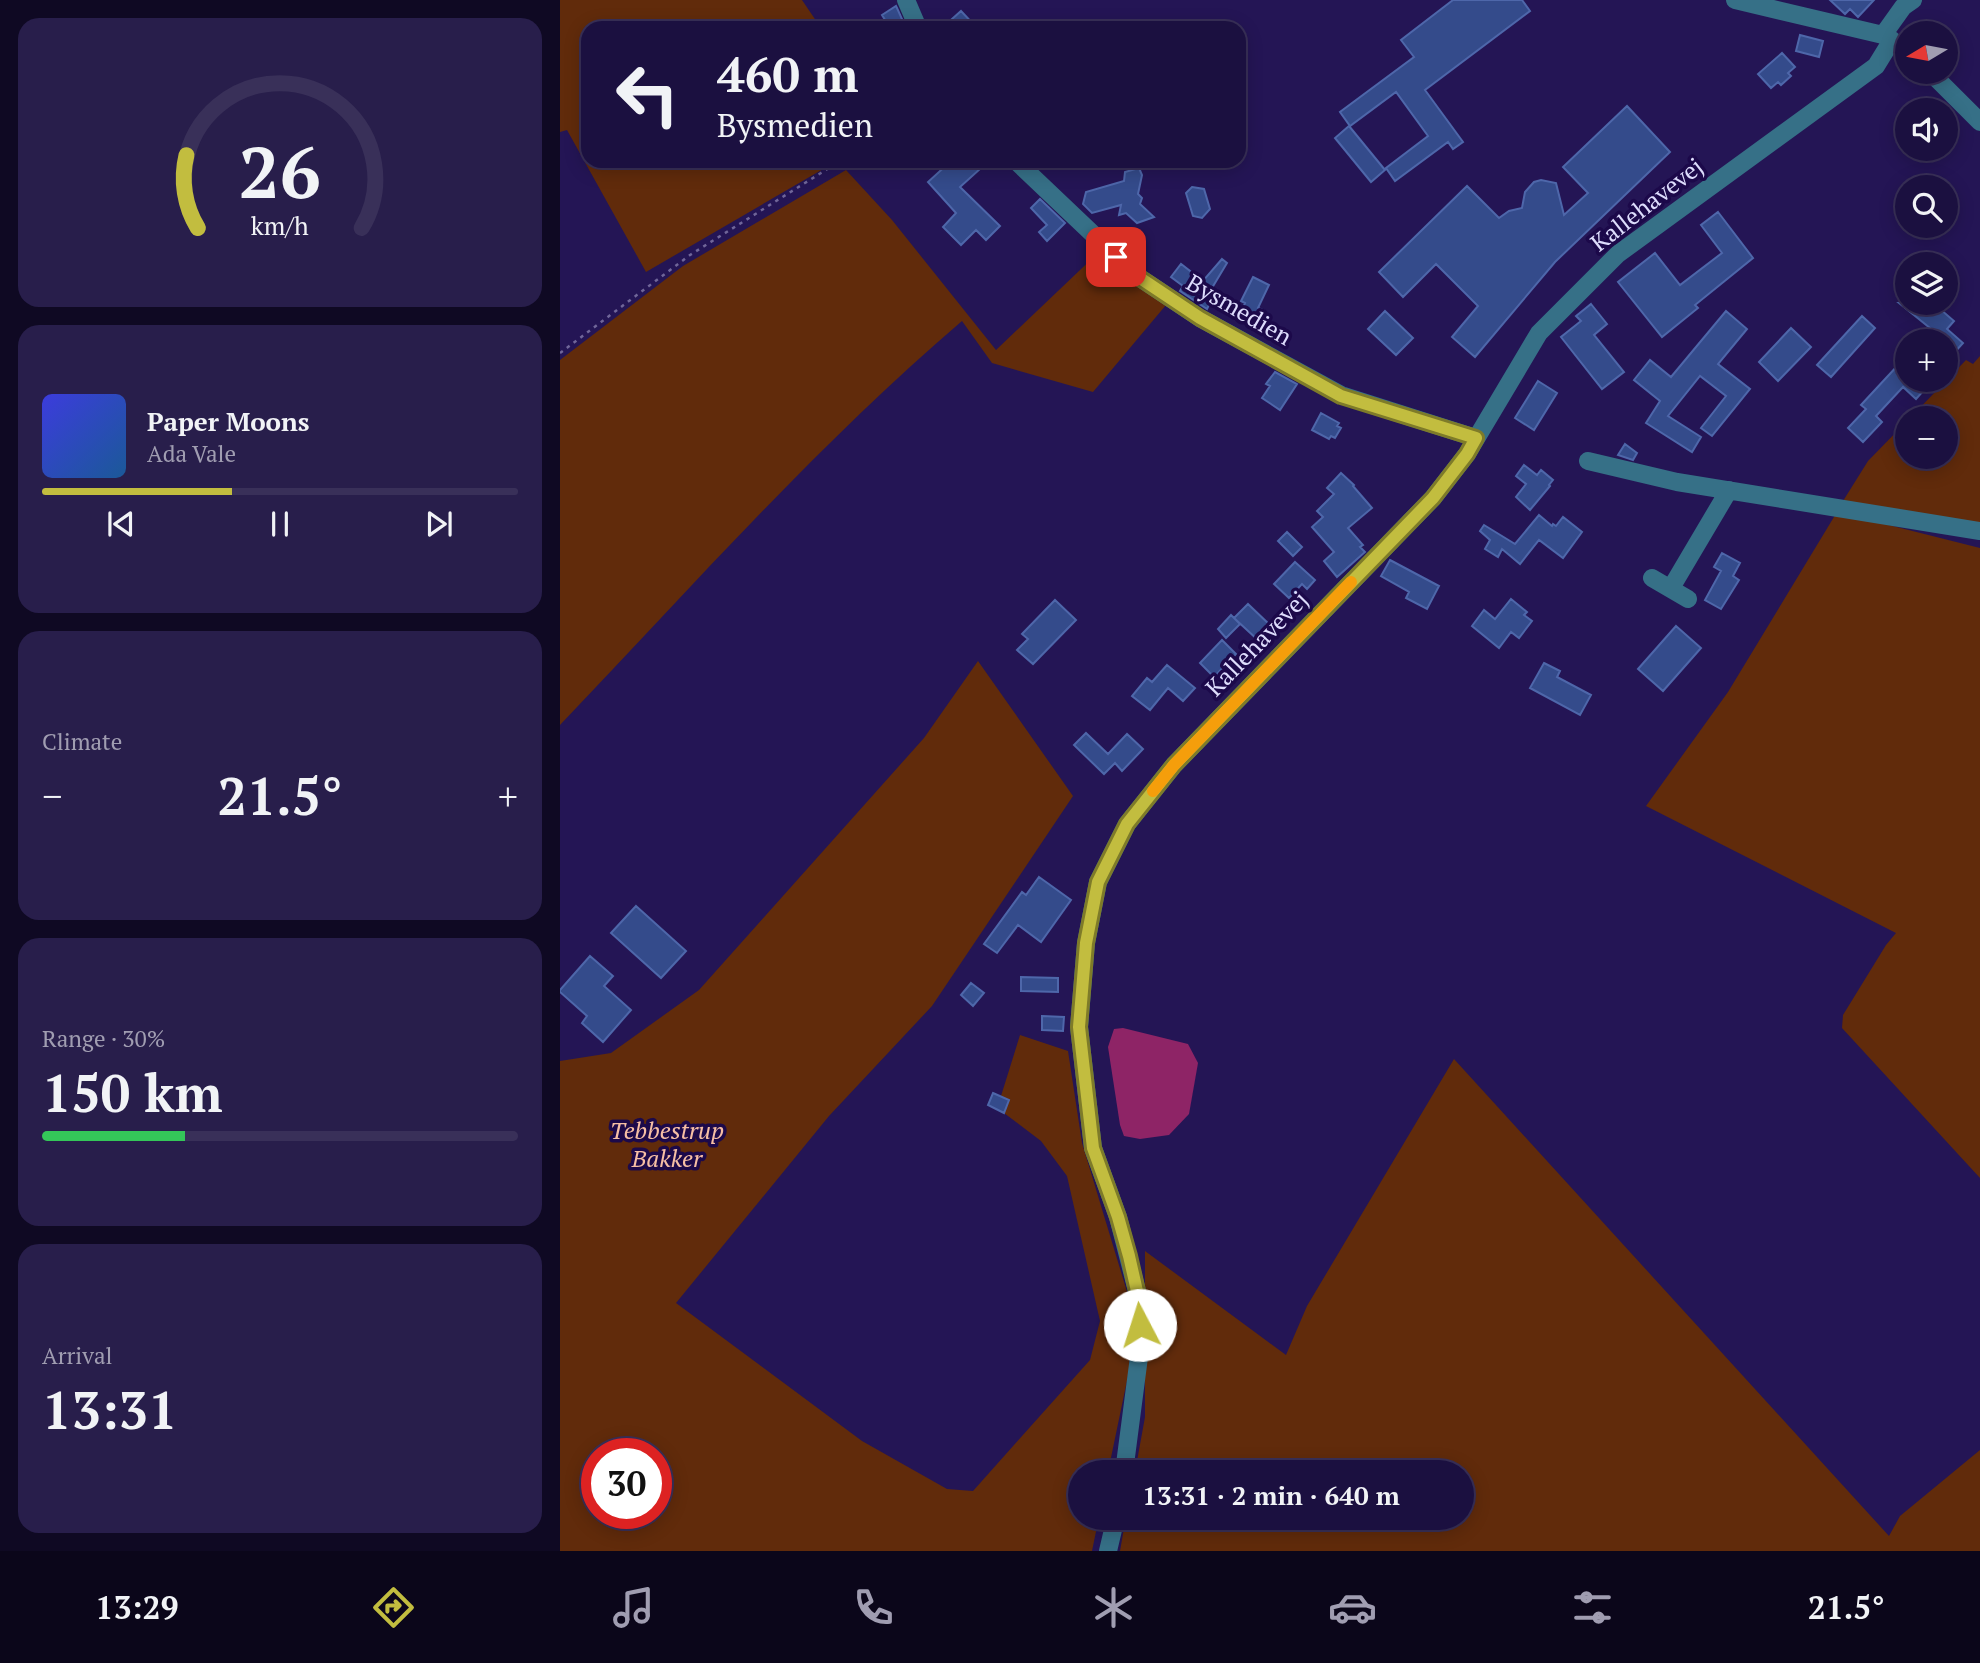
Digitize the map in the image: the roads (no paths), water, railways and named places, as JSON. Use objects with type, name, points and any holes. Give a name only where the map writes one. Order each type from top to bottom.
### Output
[{"type":"street","points":[[906,0],[915,21]]},
{"type":"street","points":[[1735,0],[1887,38],[1895,43]]},
{"type":"street","name":"Kallehavevej","points":[[1126,1460],[1139,1357],[1137,1291],[1118,1217],[1093,1148],[1079,1027],[1086,943],[1098,882],[1127,824],[1174,765],[1433,498],[1467,454],[1539,333],[1618,254],[1876,66],[1903,7],[1913,0]]},
{"type":"street","points":[[1942,84],[1980,122]]},
{"type":"street","name":"Bysmedien","points":[[1023,168],[1137,276],[1200,318],[1341,396],[1476,438]]},
{"type":"street","points":[[1588,461],[1677,482],[1980,531]]},
{"type":"street","points":[[1671,588],[1729,490]]},
{"type":"street","points":[[1653,578],[1688,599]]},
{"type":"street","points":[[1108,1551],[1113,1530]]},
{"type":"park label","name":"Tebbestrup Bakker","points":[[667,1145]]}]
